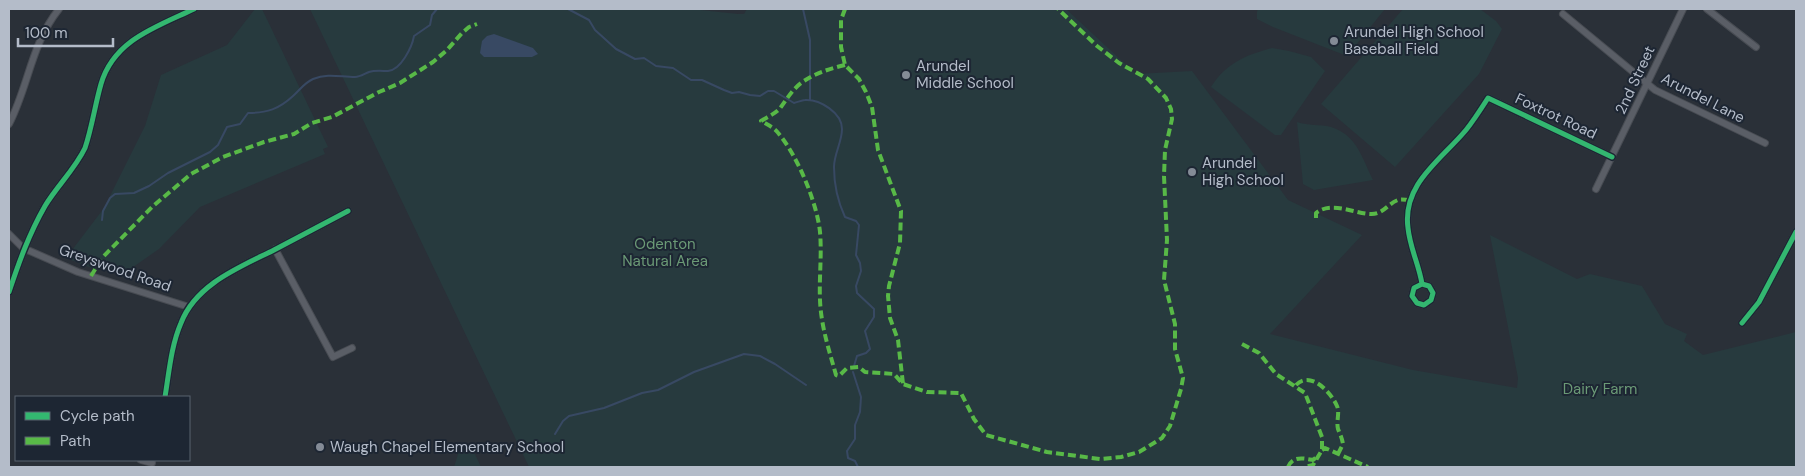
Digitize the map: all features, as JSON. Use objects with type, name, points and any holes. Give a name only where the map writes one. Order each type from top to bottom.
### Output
[{"type":"street","points":[[9,124],[26,87],[41,36],[59,9]]},
{"type":"street","points":[[9,292],[23,248],[46,205],[82,153],[88,139],[108,66],[118,52],[131,41],[192,9]]},
{"type":"street","name":"2nd Street","points":[[1596,189],[1683,9]]},
{"type":"street","points":[[1707,9],[1756,47]]},
{"type":"street","name":"Arundel Lane","points":[[1563,14],[1656,90],[1765,143]]},
{"type":"street","name":"Foxtrot Road","points":[[1422,284],[1408,227],[1408,205],[1412,192],[1422,176],[1467,129],[1488,98],[1612,157]]},
{"type":"street","points":[[165,396],[174,345],[181,322],[189,307],[201,293],[224,276],[348,210]]},
{"type":"street","points":[[1742,323],[1759,302],[1796,232]]},
{"type":"street","name":"Greyswood Road","points":[[9,234],[23,248],[78,272],[189,307]]},
{"type":"street","points":[[275,249],[333,357],[352,348]]},
{"type":"green space","points":[[255,9],[262,9],[328,147],[323,149],[325,154],[200,207],[159,249],[123,274],[101,267],[97,270],[66,258],[104,208],[145,126],[161,75],[227,45]]},
{"type":"green space","name":"Odenton Natural Area","points":[[310,9],[691,9],[744,14],[747,9],[1066,9],[1136,74],[1192,71],[1288,200],[1362,235],[1270,334],[1413,370],[1517,388],[1518,378],[1490,235],[1577,279],[1590,274],[1642,286],[1665,324],[1687,334],[1684,341],[1703,355],[1796,332],[1796,467],[529,467]]},
{"type":"green space","name":"Arundel High School Baseball Field","points":[[1258,9],[1385,9],[1347,56],[1257,19]]},
{"type":"green space","points":[[1403,9],[1480,9],[1496,21],[1502,29],[1479,74],[1395,167],[1321,104]]},
{"type":"green space","points":[[1272,48],[1311,57],[1325,71],[1281,135],[1275,135],[1211,87],[1223,72],[1237,61]]},
{"type":"green space","points":[[1297,122],[1331,127],[1347,136],[1358,148],[1373,180],[1314,190],[1303,184]]},
{"type":"green space","points":[[472,448],[481,467],[454,467],[459,451]]},
{"type":"water","points":[[494,34],[533,48],[538,54],[532,57],[484,57],[480,53],[482,41],[487,36]]},
{"type":"waterway","points":[[102,220],[103,211],[110,198],[115,194],[134,193],[210,152],[218,145],[227,127],[240,124],[248,113],[267,111],[278,107],[313,79],[329,76],[357,77],[371,71],[393,70],[405,57],[414,36],[430,25],[432,15],[437,9]]},
{"type":"waterway","points":[[568,9],[589,20],[595,30],[616,49],[635,59],[644,58],[656,66],[673,68],[691,80],[702,80],[732,93],[739,92],[760,96],[768,91],[774,91],[794,103],[805,100],[817,102],[834,113],[841,123],[842,129],[834,162],[834,173],[840,205],[845,217],[856,221],[859,225],[856,255],[861,271],[856,286],[857,293],[874,309],[874,317],[865,331],[870,349],[866,353],[857,356],[854,366]]},
{"type":"waterway","points":[[803,9],[810,40],[810,100]]},
{"type":"waterway","points":[[555,434],[563,421],[569,416],[604,408],[642,393],[658,390],[694,372],[744,354],[760,356],[806,385]]},
{"type":"waterway","points":[[853,372],[861,397],[860,412],[855,425],[855,439],[847,451],[848,458],[855,461],[858,467]]},
{"type":"marked path","points":[[845,9],[841,20],[841,47],[845,65],[859,79],[872,107],[878,150],[901,211],[900,243],[888,296],[890,318],[898,340],[903,384]]},
{"type":"marked path","points":[[845,65],[822,72],[801,83],[779,109],[761,121],[775,130],[786,144],[800,167],[811,194],[821,241],[820,292],[822,319],[836,375],[839,376],[847,368],[859,367],[865,372],[894,374],[903,384],[927,392],[961,393],[974,419],[986,435],[1047,452],[1100,459],[1121,457],[1139,452],[1162,438],[1170,426],[1183,378],[1175,349],[1175,324],[1164,280],[1167,240],[1164,176],[1165,150],[1172,119],[1171,109],[1166,98],[1148,79],[1119,63],[1097,46],[1058,9]]},
{"type":"marked path","points":[[91,276],[102,258],[152,207],[191,174],[223,157],[264,142],[294,134],[312,123],[332,117],[400,83],[433,62],[462,33],[469,27],[477,24]]},
{"type":"marked path","points":[[1316,218],[1316,213],[1328,208],[1374,214],[1398,200],[1410,200]]},
{"type":"marked path","points":[[1242,344],[1259,353],[1276,374],[1305,393],[1322,437],[1322,450],[1313,465],[1305,467]]},
{"type":"marked path","points":[[1296,385],[1302,381],[1314,381],[1325,389],[1334,400],[1338,409],[1338,429],[1343,444],[1338,454]]},
{"type":"marked path","points":[[1322,450],[1325,448],[1368,467]]},
{"type":"marked path","points":[[1288,467],[1295,459],[1313,460],[1319,455]]},
{"type":"cycle path","points":[[9,292],[39,217],[85,148],[101,84],[107,69],[116,56],[138,37],[194,9]]},
{"type":"cycle path","points":[[1422,284],[1429,286],[1433,293],[1431,300],[1424,305],[1417,303],[1412,296],[1414,288],[1422,284],[1408,228],[1408,212],[1411,198],[1425,174],[1466,130],[1488,98],[1612,157]]},
{"type":"cycle path","points":[[165,396],[175,341],[188,309],[197,298],[220,278],[348,211]]},
{"type":"cycle path","points":[[1742,323],[1759,302],[1796,232]]},
{"type":"place","name":"Arundel High School Baseball Field","points":[[1334,41]]},
{"type":"place","name":"Arundel Middle School","points":[[906,75]]},
{"type":"place","name":"Arundel High School","points":[[1192,172]]},
{"type":"place","name":"Waugh Chapel Elementary School","points":[[320,447]]},
{"type":"park label","name":"Dairy Farm","points":[[1600,389]]}]
